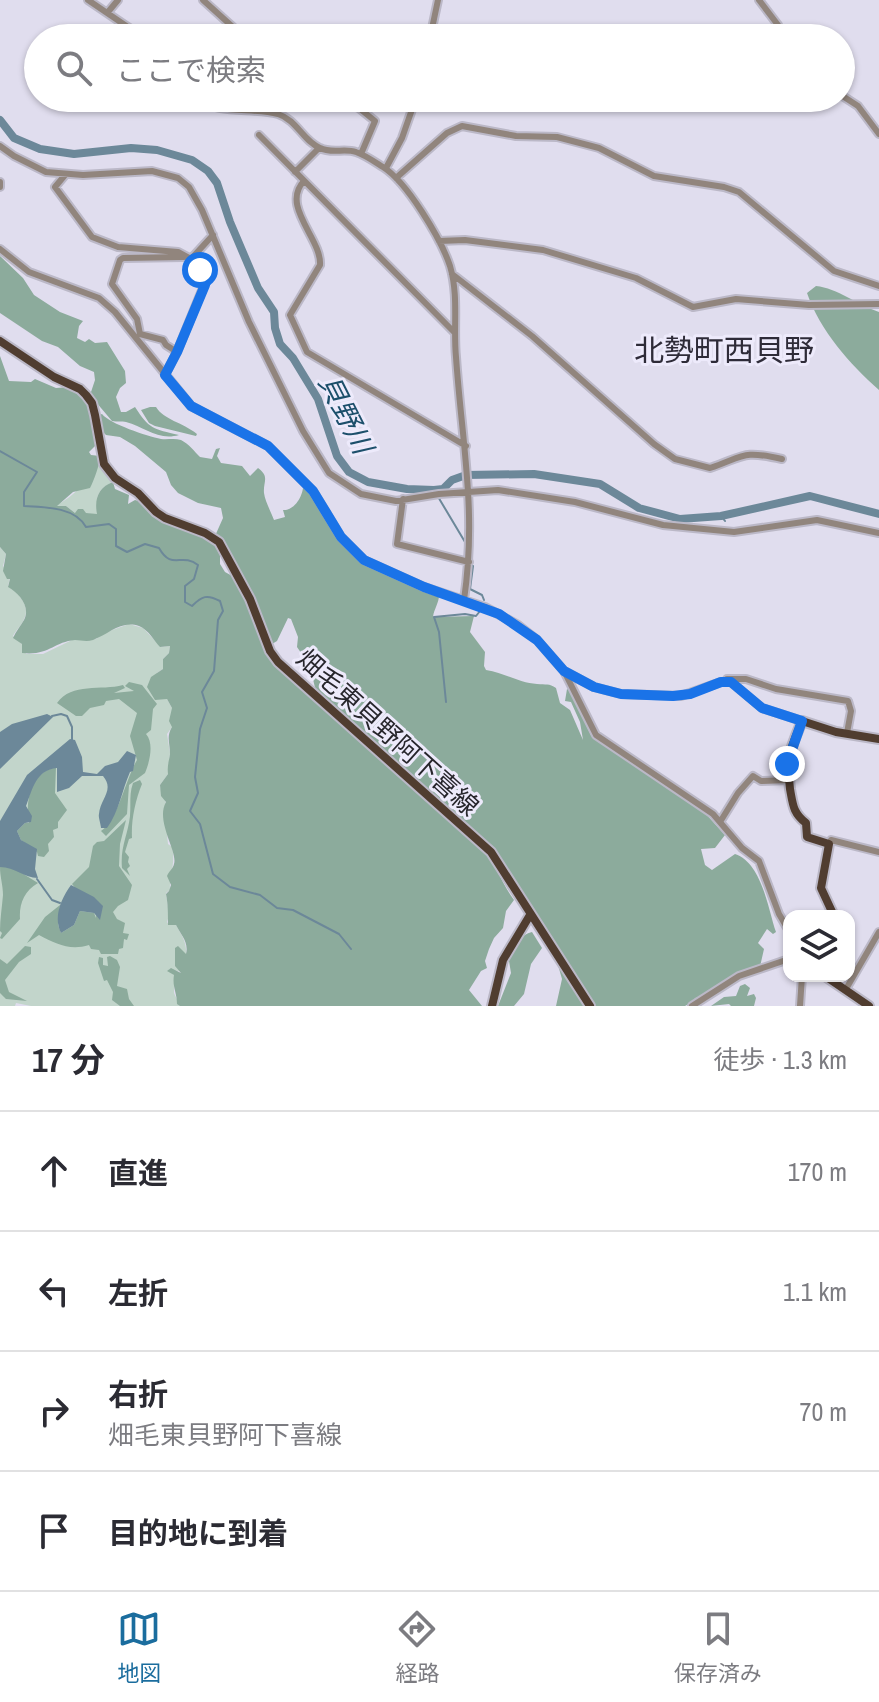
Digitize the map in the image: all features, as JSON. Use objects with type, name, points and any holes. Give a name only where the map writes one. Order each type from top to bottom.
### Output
[{"type":"main road","name":"畑毛東貝野阿下喜線","points":[[0,341],[86,395],[92,403],[108,472],[138,493],[165,518],[205,533],[219,542],[250,599],[270,651],[278,662],[491,852],[590,1006]]},
{"type":"main road","points":[[831,910],[821,888],[829,844],[807,837],[806,823],[794,812],[788,758],[802,721],[879,739]]},
{"type":"main road","points":[[492,1006],[503,960],[530,915]]},
{"type":"main road","points":[[835,982],[869,1006]]},
{"type":"street","points":[[88,0],[125,24]]},
{"type":"street","points":[[108,12],[118,0]]},
{"type":"street","points":[[203,0],[230,24]]},
{"type":"street","points":[[433,24],[438,0]]},
{"type":"street","points":[[759,0],[776,24]]},
{"type":"street","points":[[855,104],[879,134]]},
{"type":"street","points":[[259,112],[286,118],[319,148],[361,154],[386,168],[408,192],[439,241],[455,290],[454,332],[468,465],[469,562],[464,600]]},
{"type":"street","points":[[361,154],[375,121],[364,112]]},
{"type":"street","points":[[386,168],[411,112]]},
{"type":"street","points":[[396,178],[459,126],[516,136],[557,137],[599,148],[654,176],[739,192],[834,271],[879,286]]},
{"type":"street","points":[[259,135],[454,332]]},
{"type":"street","points":[[0,146],[33,166],[65,175],[152,171],[178,178],[189,187],[196,196],[265,354],[321,462],[338,481],[361,494],[396,501],[436,494],[498,490],[567,500],[663,525],[722,532],[817,520],[879,533]]},
{"type":"street","points":[[295,172],[319,148]]},
{"type":"street","points":[[65,175],[55,187],[92,237],[118,247],[164,250],[189,258],[207,278],[165,375]]},
{"type":"street","points":[[304,181],[297,188],[296,195],[307,232],[320,257],[320,265],[290,315],[303,347],[344,376],[466,446]]},
{"type":"street","points":[[177,352],[159,338],[140,334],[137,319],[112,284],[123,258],[189,258],[213,235]]},
{"type":"street","points":[[439,241],[465,240],[543,250],[636,278],[693,307],[736,299],[783,304],[879,304]]},
{"type":"street","points":[[0,249],[29,272],[99,298],[115,312],[191,406],[276,453],[313,491],[341,537],[364,560],[424,587],[499,614],[526,631],[564,671],[596,735],[666,781],[720,822],[742,848],[762,865],[783,921]]},
{"type":"street","points":[[452,274],[532,336],[675,459],[710,468],[749,453],[782,459]]},
{"type":"street","points":[[403,499],[397,544],[469,562]]},
{"type":"street","points":[[564,671],[594,687],[621,694],[681,696],[731,678],[848,701],[851,711],[847,733]]},
{"type":"street","points":[[721,682],[735,683],[762,708],[802,721]]},
{"type":"street","points":[[720,822],[753,776],[761,781],[789,780]]},
{"type":"street","points":[[829,844],[831,840],[879,852]]},
{"type":"street","points":[[846,989],[879,932]]},
{"type":"street","points":[[692,1006],[739,976],[783,961]]},
{"type":"street","points":[[800,1006],[802,982]]},
{"type":"green space","points":[[0,256],[23,278],[34,295],[60,312],[83,321],[77,338],[85,342],[89,339],[95,343],[107,342],[125,371],[126,383],[116,397],[121,412],[135,407],[152,427],[179,435],[158,435],[126,422],[112,421],[90,395],[94,372],[0,313]]},
{"type":"green space","points":[[816,286],[832,290],[879,312],[879,390],[847,358],[820,321],[807,293]]},
{"type":"green space","points":[[0,356],[9,381],[31,382],[35,379],[56,388],[69,387],[89,402],[98,443],[89,452],[100,456],[98,468],[90,488],[73,492],[57,506],[66,506],[75,513],[83,509],[86,513],[97,514],[99,494],[113,482],[115,489],[129,495],[128,504],[135,500],[142,502],[161,520],[200,533],[216,545],[220,552],[220,564],[225,572],[234,577],[244,594],[264,646],[482,845],[514,900],[506,911],[503,928],[489,949],[485,961],[487,968],[481,971],[469,990],[482,1006],[177,1004],[174,975],[167,971],[171,968],[181,973],[175,966],[175,948],[178,946],[186,954],[186,946],[176,925],[168,925],[166,894],[171,885],[167,876],[174,859],[163,818],[166,802],[161,796],[160,785],[168,774],[172,708],[167,699],[155,700],[147,687],[151,677],[163,669],[163,659],[169,653],[170,646],[160,647],[146,630],[133,625],[121,626],[93,640],[68,641],[45,651],[31,653],[22,653],[22,644],[13,638],[26,610],[20,597],[8,587],[10,579],[3,571],[6,554],[0,547]]},
{"type":"green space","points":[[156,407],[196,436],[149,423],[141,410]]},
{"type":"green space","points":[[99,415],[138,432],[161,439],[181,440],[200,457],[212,459],[216,449],[220,448],[217,456],[221,463],[242,466],[250,476],[258,468],[265,477],[265,496],[274,520],[285,517],[283,510],[294,506],[303,488],[306,488],[350,552],[384,573],[439,595],[433,617],[474,616],[470,632],[485,652],[486,670],[556,688],[560,703],[570,710],[583,740],[580,722],[571,702],[565,701],[569,690],[591,735],[705,813],[725,835],[715,848],[701,849],[705,865],[712,870],[735,854],[752,867],[763,888],[776,932],[773,934],[767,929],[758,943],[764,949],[759,971],[720,984],[685,1006],[594,1006],[486,841],[316,692],[310,666],[297,647],[298,637],[291,619],[288,618],[277,641],[272,644],[240,570],[224,544],[215,536],[223,518],[221,508],[198,503],[178,493],[166,472],[135,446],[101,430]]},
{"type":"green space","points":[[100,462],[113,482],[99,494],[98,514],[75,513],[66,506],[55,506],[80,487]]},
{"type":"green space","points":[[0,547],[6,554],[3,566],[10,578],[8,586],[25,604],[26,614],[13,636],[22,644],[26,654],[43,654],[72,640],[96,639],[129,624],[143,628],[161,647],[170,646],[169,653],[163,659],[163,669],[157,673],[160,699],[167,699],[172,708],[172,727],[167,734],[170,753],[168,774],[160,785],[167,809],[168,844],[173,853],[170,890],[166,893],[167,922],[176,925],[186,950],[186,955],[175,948],[175,965],[182,972],[169,969],[174,975],[174,993],[180,1006],[31,1006],[16,1003],[15,1006],[0,1006]]},
{"type":"green space","points":[[129,682],[142,685],[157,704],[153,709],[151,730],[146,734],[151,747],[150,758],[145,773],[129,785],[127,814],[106,836],[101,831],[112,818],[137,760],[130,736],[137,713],[119,699],[90,708],[82,716],[76,716],[57,703],[63,696],[79,690],[123,685],[125,688],[114,693],[134,691],[125,686]]},
{"type":"green space","points":[[56,767],[55,793],[67,810],[58,822],[58,828],[53,830],[49,851],[44,857],[38,856],[21,840],[17,831],[29,823],[29,796],[35,781],[47,770]]},
{"type":"green space","points":[[140,780],[142,784],[134,811],[132,838],[125,852],[129,857],[130,866],[127,869],[130,876],[122,868],[122,854],[132,787]]},
{"type":"green space","points":[[126,820],[119,866],[132,885],[128,900],[113,912],[117,919],[125,923],[123,933],[129,934],[127,940],[124,939],[123,948],[119,949],[118,954],[101,954],[89,945],[69,947],[39,935],[27,943],[45,917],[60,905],[58,925],[61,933],[74,925],[80,911],[94,913],[96,918],[97,901],[72,884],[89,867],[93,846],[104,841]]},
{"type":"green space","points":[[0,867],[12,867],[38,883],[23,898],[20,919],[2,939],[3,895]]},
{"type":"green space","points":[[532,932],[542,948],[531,964],[524,994],[514,1006],[498,1006],[511,973],[508,955],[521,938]]},
{"type":"green space","points":[[25,946],[31,947],[31,954],[19,962],[5,980],[9,992],[27,1001],[6,999],[0,993],[0,959],[7,964]]},
{"type":"green space","points":[[99,957],[103,958],[103,965],[108,966],[107,957],[117,960],[120,967],[117,986],[127,989],[134,1006],[120,1006],[112,1000],[113,992],[107,980],[104,981],[98,963]]},
{"type":"green space","points":[[558,965],[586,1006],[556,1006],[562,979]]},
{"type":"green space","points":[[745,984],[750,988],[747,996],[754,994],[756,998],[754,1006],[711,1006],[724,997],[736,996],[740,986]]},
{"type":"water","points":[[47,714],[53,717],[0,769],[0,732],[12,724]]},
{"type":"water","points":[[70,739],[75,740],[82,757],[83,772],[97,774],[105,766],[118,762],[127,751],[136,755],[133,771],[111,822],[107,828],[101,828],[99,814],[108,786],[103,776],[82,776],[69,788],[57,792],[57,768],[50,769],[36,781],[26,806],[32,816],[31,822],[25,823],[17,831],[21,840],[37,849],[35,869],[38,878],[0,867],[0,821],[27,775]]},
{"type":"water","points":[[71,885],[94,897],[103,906],[100,920],[94,913],[80,911],[74,925],[61,933],[59,908]]},
{"type":"waterway","name":"貝野川","points":[[0,120],[14,138],[40,149],[74,154],[131,148],[157,150],[192,160],[208,171],[217,183],[258,288],[274,312],[280,344],[293,358],[318,399],[337,456],[349,472],[368,482],[434,490],[443,489],[452,480],[466,475],[534,474],[600,484],[639,508],[680,519],[721,516],[810,496],[879,514]]},
{"type":"waterway","points":[[0,451],[37,472],[24,492],[24,506],[67,512],[75,515],[86,527],[109,524],[116,529],[116,546],[127,552],[145,544],[159,548],[168,559],[187,560],[198,565],[194,579],[185,586],[185,602],[192,606],[202,598],[212,597],[220,601],[223,611],[218,620],[214,671],[202,692],[207,708],[200,729],[195,777],[198,793],[190,811],[200,824],[213,874],[230,887],[260,895],[277,908],[293,910],[339,934],[351,949]]},
{"type":"waterway","points":[[434,490],[465,542]]},
{"type":"waterway","name":"貝野川","points":[[721,516],[725,521]]},
{"type":"waterway","points":[[473,566],[470,589],[482,595],[484,600]]},
{"type":"waterway","points":[[446,702],[439,632],[434,617],[476,616],[480,611]]},
{"type":"waterway","points":[[52,716],[67,716],[72,727],[72,741]]},
{"type":"waterway","points":[[37,879],[52,900],[60,903]]},
{"type":"district","name":"北勢町西貝野","points":[[724,350]]},
{"type":"route","points":[[200,270],[207,278],[205,285],[165,375],[191,406],[276,453],[313,491],[353,551],[376,567],[499,614],[537,640],[564,671],[594,687],[621,694],[681,696],[725,681],[735,683],[762,708],[802,721],[787,764]]}]
